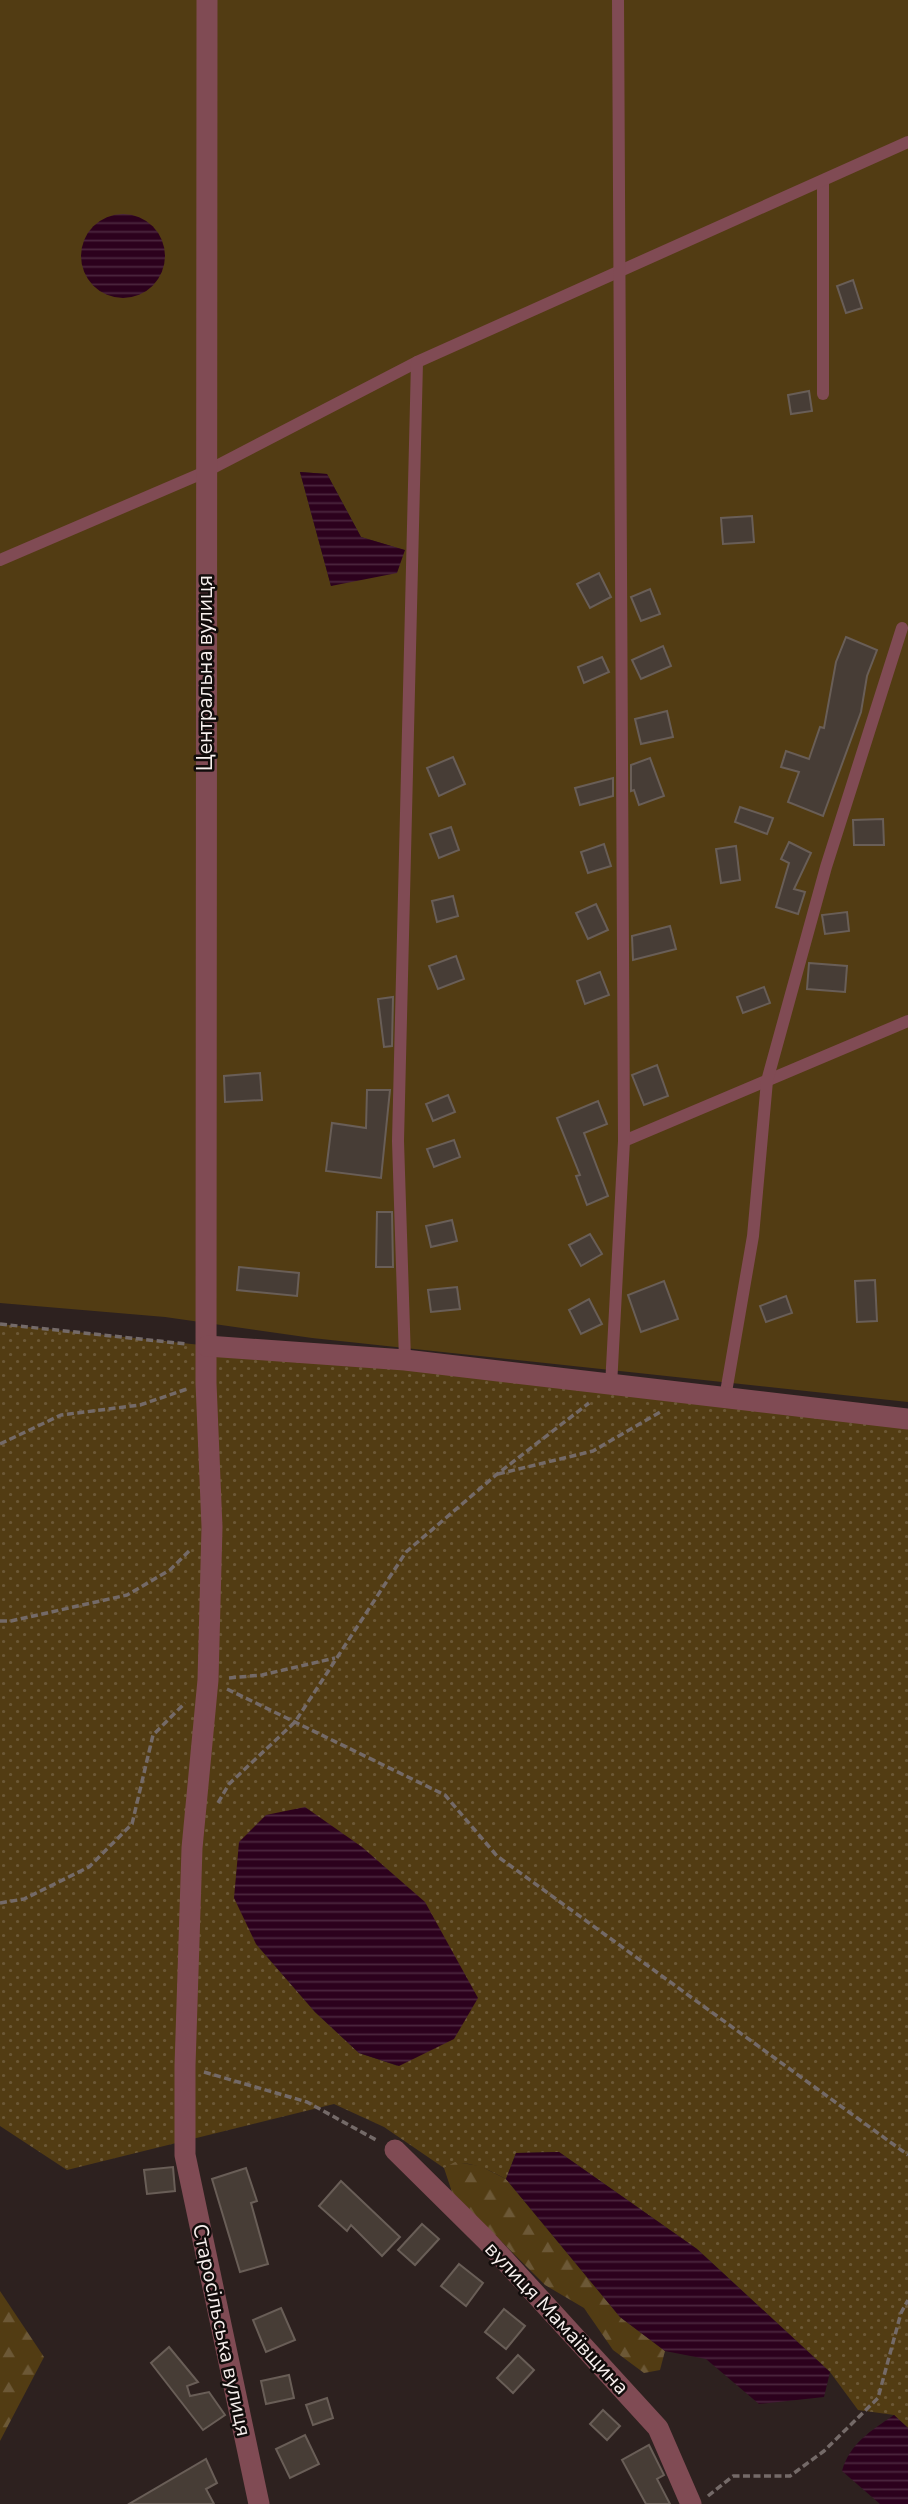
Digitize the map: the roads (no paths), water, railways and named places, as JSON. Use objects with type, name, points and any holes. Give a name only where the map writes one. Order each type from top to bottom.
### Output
[{"type":"street","name":"Центральна вулиця","points":[[207,0],[206,1383],[212,1527],[208,1680]]},
{"type":"street","points":[[207,1346],[404,1360],[908,1419]]},
{"type":"street","name":"Старосільська вулиця","points":[[208,1680],[192,1848],[185,2066],[186,2155],[259,2504]]},
{"type":"street","name":"вулиця Мамаївщина","points":[[395,2150],[486,2240],[658,2428],[699,2500]]},
{"type":"lane","points":[[611,1385],[625,1141],[618,0]]},
{"type":"lane","points":[[0,560],[205,472],[417,362],[908,142]]},
{"type":"lane","points":[[822,394],[823,181]]},
{"type":"lane","points":[[404,1360],[399,1127],[417,362]]},
{"type":"lane","points":[[724,1398],[753,1236],[767,1081],[827,867],[902,628]]},
{"type":"lane","points":[[625,1141],[908,1021]]}]
